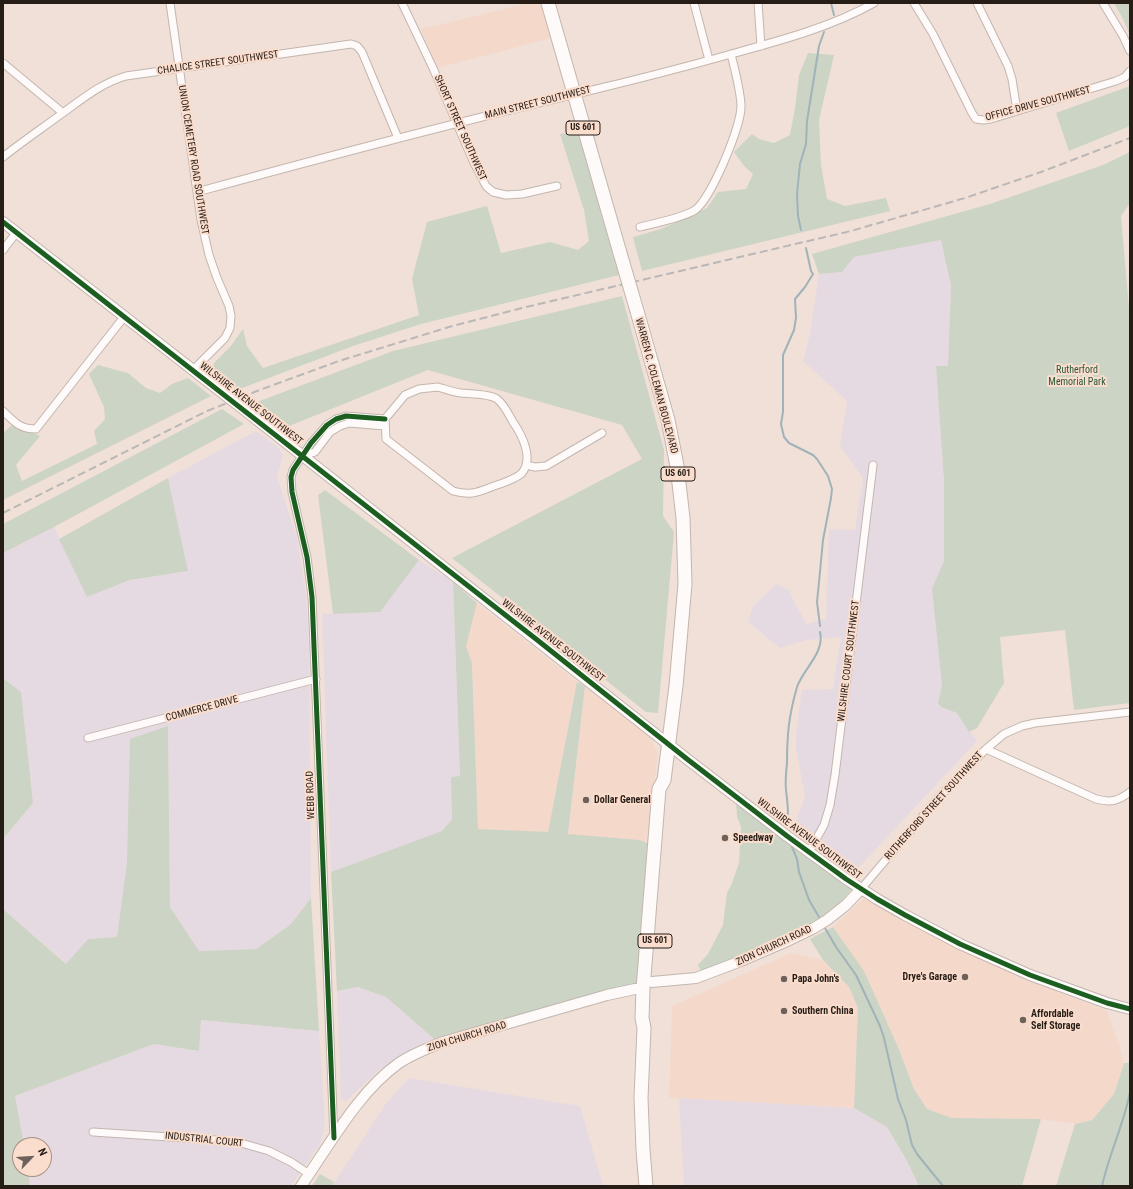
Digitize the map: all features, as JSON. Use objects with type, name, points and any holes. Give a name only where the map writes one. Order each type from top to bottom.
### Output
[{"type":"highway","name":"WARREN C. COLEMAN BOULEVARD","points":[[548,3],[573,95],[668,420],[677,466],[683,518],[685,584],[676,686],[664,780],[668,789],[647,986],[642,1018],[644,1028],[641,1098],[646,1186]]},
{"type":"street","name":"UNION CEMETERY ROAD SOUTHWEST","points":[[170,3],[201,220],[209,255],[229,306],[231,316],[230,328],[225,338],[193,370]]},
{"type":"street","name":"SHORT STREET SOUTHWEST","points":[[402,3],[480,176],[486,186],[493,192],[506,195],[522,194],[556,186]]},
{"type":"street","points":[[694,3],[709,60]]},
{"type":"street","points":[[758,3],[761,46]]},
{"type":"street","name":"MAIN STREET SOUTHWEST","points":[[197,192],[398,138],[573,95],[761,46],[835,22],[874,3]]},
{"type":"street","name":"OFFICE DRIVE SOUTHWEST","points":[[914,3],[933,34],[963,97],[976,119],[991,119],[1116,81],[1125,77],[1130,71]]},
{"type":"street","points":[[977,3],[1008,66],[1018,111]]},
{"type":"street","points":[[1103,3],[1123,36],[1130,51]]},
{"type":"street","name":"CHALICE STREET SOUTHWEST","points":[[3,157],[107,82],[118,78],[351,44],[356,46],[362,52],[398,138]]},
{"type":"street","points":[[640,227],[676,217],[694,210],[703,202],[711,188],[735,134],[740,116],[741,106],[739,89],[731,54]]},
{"type":"street","points":[[3,63],[63,113]]},
{"type":"street","name":"WILSHIRE AVENUE SOUTHWEST","points":[[3,222],[256,419],[669,745],[809,852],[861,889],[918,923],[960,944],[1030,975],[1117,1006],[1130,1009]]},
{"type":"street","points":[[3,250],[16,233]]},
{"type":"street","points":[[3,411],[19,426],[27,429],[36,429],[124,317]]},
{"type":"street","points":[[438,386],[460,393],[482,395],[497,399],[522,435],[526,451],[526,465],[521,474],[503,483],[476,493],[464,494],[453,491],[386,439],[385,426],[385,419],[405,395],[419,389],[438,386]]},
{"type":"street","name":"WEBB ROAD","points":[[334,1138],[312,597],[307,557],[290,484],[293,470],[311,443],[327,425],[336,419],[346,416],[385,419]]},
{"type":"street","points":[[303,456],[315,452],[330,432],[340,426],[349,423],[385,426]]},
{"type":"street","points":[[526,465],[534,467],[546,466],[602,433]]},
{"type":"street","name":"WILSHIRE COURT SOUTHWEST","points":[[809,852],[824,825],[830,805],[836,769],[873,465]]},
{"type":"street","name":"COMMERCE DRIVE","points":[[88,738],[316,679]]},
{"type":"street","name":"RUTHERFORD STREET SOUTHWEST","points":[[861,889],[939,797],[1004,734],[1028,724],[1130,712]]},
{"type":"street","points":[[986,750],[1096,799],[1110,802],[1123,798],[1130,792]]},
{"type":"street","name":"ZION CHURCH ROAD","points":[[301,1186],[358,1104],[394,1067],[417,1053],[443,1042],[607,994],[696,978],[741,961],[814,928],[846,905],[861,889]]},
{"type":"street","name":"INDUSTRIAL COURT","points":[[93,1132],[241,1143],[269,1151],[291,1162],[309,1174]]},
{"type":"shaded area","points":[[529,3],[543,3],[551,38],[438,68],[421,29]]},
{"type":"shaded area","points":[[941,240],[951,286],[948,366],[936,367],[944,481],[944,561],[932,590],[943,685],[938,703],[941,707],[957,713],[977,741],[858,868],[795,824],[805,797],[796,747],[797,723],[802,690],[833,689],[841,637],[807,640],[780,648],[748,622],[753,606],[776,584],[789,590],[795,604],[807,624],[826,619],[829,529],[855,530],[863,478],[840,446],[847,401],[803,361],[810,333],[819,274],[842,272],[854,257]]},
{"type":"shaded area","points":[[256,431],[279,448],[283,456],[277,477],[297,538],[306,595],[309,643],[311,898],[290,925],[256,949],[199,951],[170,907],[168,726],[127,862],[117,937],[88,939],[67,964],[3,909],[3,839],[33,803],[21,692],[3,678],[3,553],[54,527],[87,597],[130,580],[188,571],[168,478]]},
{"type":"shaded area","points":[[419,560],[453,582],[460,776],[451,777],[452,819],[442,831],[331,872],[322,614],[380,612]]},
{"type":"shaded area","points":[[477,603],[577,682],[548,833],[478,829],[472,663],[466,646]]},
{"type":"shaded area","points":[[585,686],[650,737],[658,753],[651,811],[649,844],[640,840],[568,835]]},
{"type":"shaded area","points":[[864,898],[931,935],[1043,986],[1107,1011],[1124,1063],[1114,1094],[1092,1120],[1075,1124],[1041,1119],[952,1118],[927,1109],[914,1089],[898,1047],[864,971],[833,927]]},
{"type":"shaded area","points":[[791,953],[823,960],[849,987],[858,1008],[854,1108],[669,1098],[672,1006]]},
{"type":"shaded area","points":[[358,987],[386,997],[434,1039],[414,1048],[380,1069],[345,1102],[341,1098],[337,991]]},
{"type":"shaded area","points":[[201,1020],[319,1031],[325,1124],[320,1144],[291,1186],[30,1186],[29,1177],[52,1177],[52,1137],[23,1137],[15,1096],[154,1044],[199,1051]]},
{"type":"shaded area","points":[[409,1078],[580,1106],[603,1186],[332,1186],[385,1105]]},
{"type":"shaded area","points":[[679,1098],[854,1108],[887,1127],[906,1159],[919,1186],[684,1186]]},
{"type":"green space","points":[[1114,3],[1130,3],[1130,35],[1122,17]]},
{"type":"green space","points":[[808,53],[834,55],[819,120],[821,165],[827,199],[845,206],[886,198],[890,211],[642,271],[633,237],[661,229],[707,208],[718,192],[746,189],[753,174],[745,167],[734,152],[752,134],[759,139],[774,143],[790,135],[799,75]]},
{"type":"green space","points":[[1130,86],[1130,126],[1069,151],[1056,113]]},
{"type":"green space","points":[[578,132],[619,275],[421,324],[353,346],[237,390],[212,371],[214,363],[230,347],[243,329],[247,346],[263,368],[419,315],[412,279],[427,222],[487,206],[501,253],[550,242],[578,250],[589,241],[584,210],[560,134]]},
{"type":"green space","name":"Rutherford Memorial Park","points":[[1130,152],[1130,203],[1121,216],[1130,320],[1130,703],[1074,710],[1065,630],[1000,637],[1004,683],[977,728],[969,732],[957,713],[941,707],[938,703],[942,685],[932,589],[944,561],[944,481],[936,366],[948,366],[951,286],[941,240],[854,257],[842,272],[819,274],[812,254],[990,204],[1103,165]]},
{"type":"green space","points":[[622,296],[664,450],[663,516],[674,532],[658,713],[646,712],[452,558],[642,459],[622,425],[428,370],[284,428],[257,402],[393,351]]},
{"type":"green space","points":[[98,365],[128,373],[146,388],[160,393],[172,384],[188,378],[211,396],[3,500],[3,433],[13,424],[40,436],[16,465],[22,481],[97,444],[94,431],[105,419],[104,407],[89,374]]},
{"type":"green space","points":[[222,409],[244,424],[3,553],[3,524]]},
{"type":"green space","points":[[168,478],[188,571],[130,580],[87,597],[59,539]]},
{"type":"green space","points":[[325,490],[419,560],[380,612],[333,614],[318,495]]},
{"type":"green space","points":[[453,582],[477,603],[466,646],[472,663],[478,829],[548,832],[577,682],[585,686],[568,834],[640,840],[649,844],[639,986],[628,985],[434,1039],[386,997],[358,987],[337,991],[331,872],[442,831],[452,819],[451,777],[460,776]]},
{"type":"green space","points":[[3,678],[21,692],[33,803],[3,839]]},
{"type":"green space","points":[[168,726],[170,907],[199,951],[256,949],[290,925],[311,898],[319,1031],[201,1020],[199,1051],[154,1044],[15,1096],[23,1137],[12,1137],[12,1177],[29,1177],[30,1186],[3,1186],[3,909],[66,964],[88,939],[117,937],[127,862],[130,739]]},
{"type":"green space","points":[[736,801],[852,889],[839,904],[824,916],[776,940],[701,971],[698,965],[708,954],[723,925],[727,893],[739,863],[741,827],[737,817]]},
{"type":"green space","points":[[833,927],[864,971],[898,1047],[914,1089],[927,1109],[952,1118],[1041,1119],[1022,1186],[919,1186],[906,1159],[887,1127],[854,1108],[858,1008],[849,987],[823,960],[810,939]]},
{"type":"green space","points":[[1124,1063],[1130,1063],[1130,1186],[1056,1186],[1075,1124],[1092,1120],[1114,1094]]},
{"type":"green space","points":[[320,1174],[334,1182],[332,1186],[312,1186]]},
{"type":"waterway","points":[[831,3],[834,15]]},
{"type":"waterway","points":[[801,230],[798,216],[797,194],[800,164],[806,144],[807,121],[819,46],[824,32]]},
{"type":"waterway","points":[[806,248],[813,274],[795,299],[796,318],[794,330],[783,355],[783,412],[781,424],[784,437],[789,443],[813,455],[817,459],[828,476],[832,489],[823,540],[817,602],[820,626]]},
{"type":"waterway","points":[[788,814],[786,780],[790,716],[800,680],[817,654],[821,640],[820,632]]},
{"type":"waterway","points":[[792,847],[809,900],[819,917]]},
{"type":"waterway","points":[[825,928],[836,947],[856,975],[880,1026],[898,1099],[906,1120],[912,1145],[917,1154],[943,1186]]},
{"type":"waterway","points":[[1102,1186],[1130,1092]]},
{"type":"railway","points":[[3,513],[207,411],[339,361],[449,327],[522,308],[851,231],[965,198],[1041,172],[1130,138]]},
{"type":"cycle path","points":[[3,222],[687,759],[787,836],[846,879],[905,915],[960,944],[1030,975],[1107,1003],[1130,1009]]},
{"type":"cycle path","points":[[334,1138],[312,597],[307,557],[292,492],[291,477],[293,470],[311,443],[327,425],[336,419],[346,416],[385,419]]},
{"type":"place","name":"Dollar General","points":[[586,800]]},
{"type":"place","name":"Speedway","points":[[725,838]]},
{"type":"place","name":"Drye's Garage","points":[[965,977]]},
{"type":"place","name":"Papa John's","points":[[784,979]]},
{"type":"place","name":"Southern China","points":[[784,1011]]},
{"type":"place","name":"Affordable Self Storage","points":[[1023,1020]]}]
